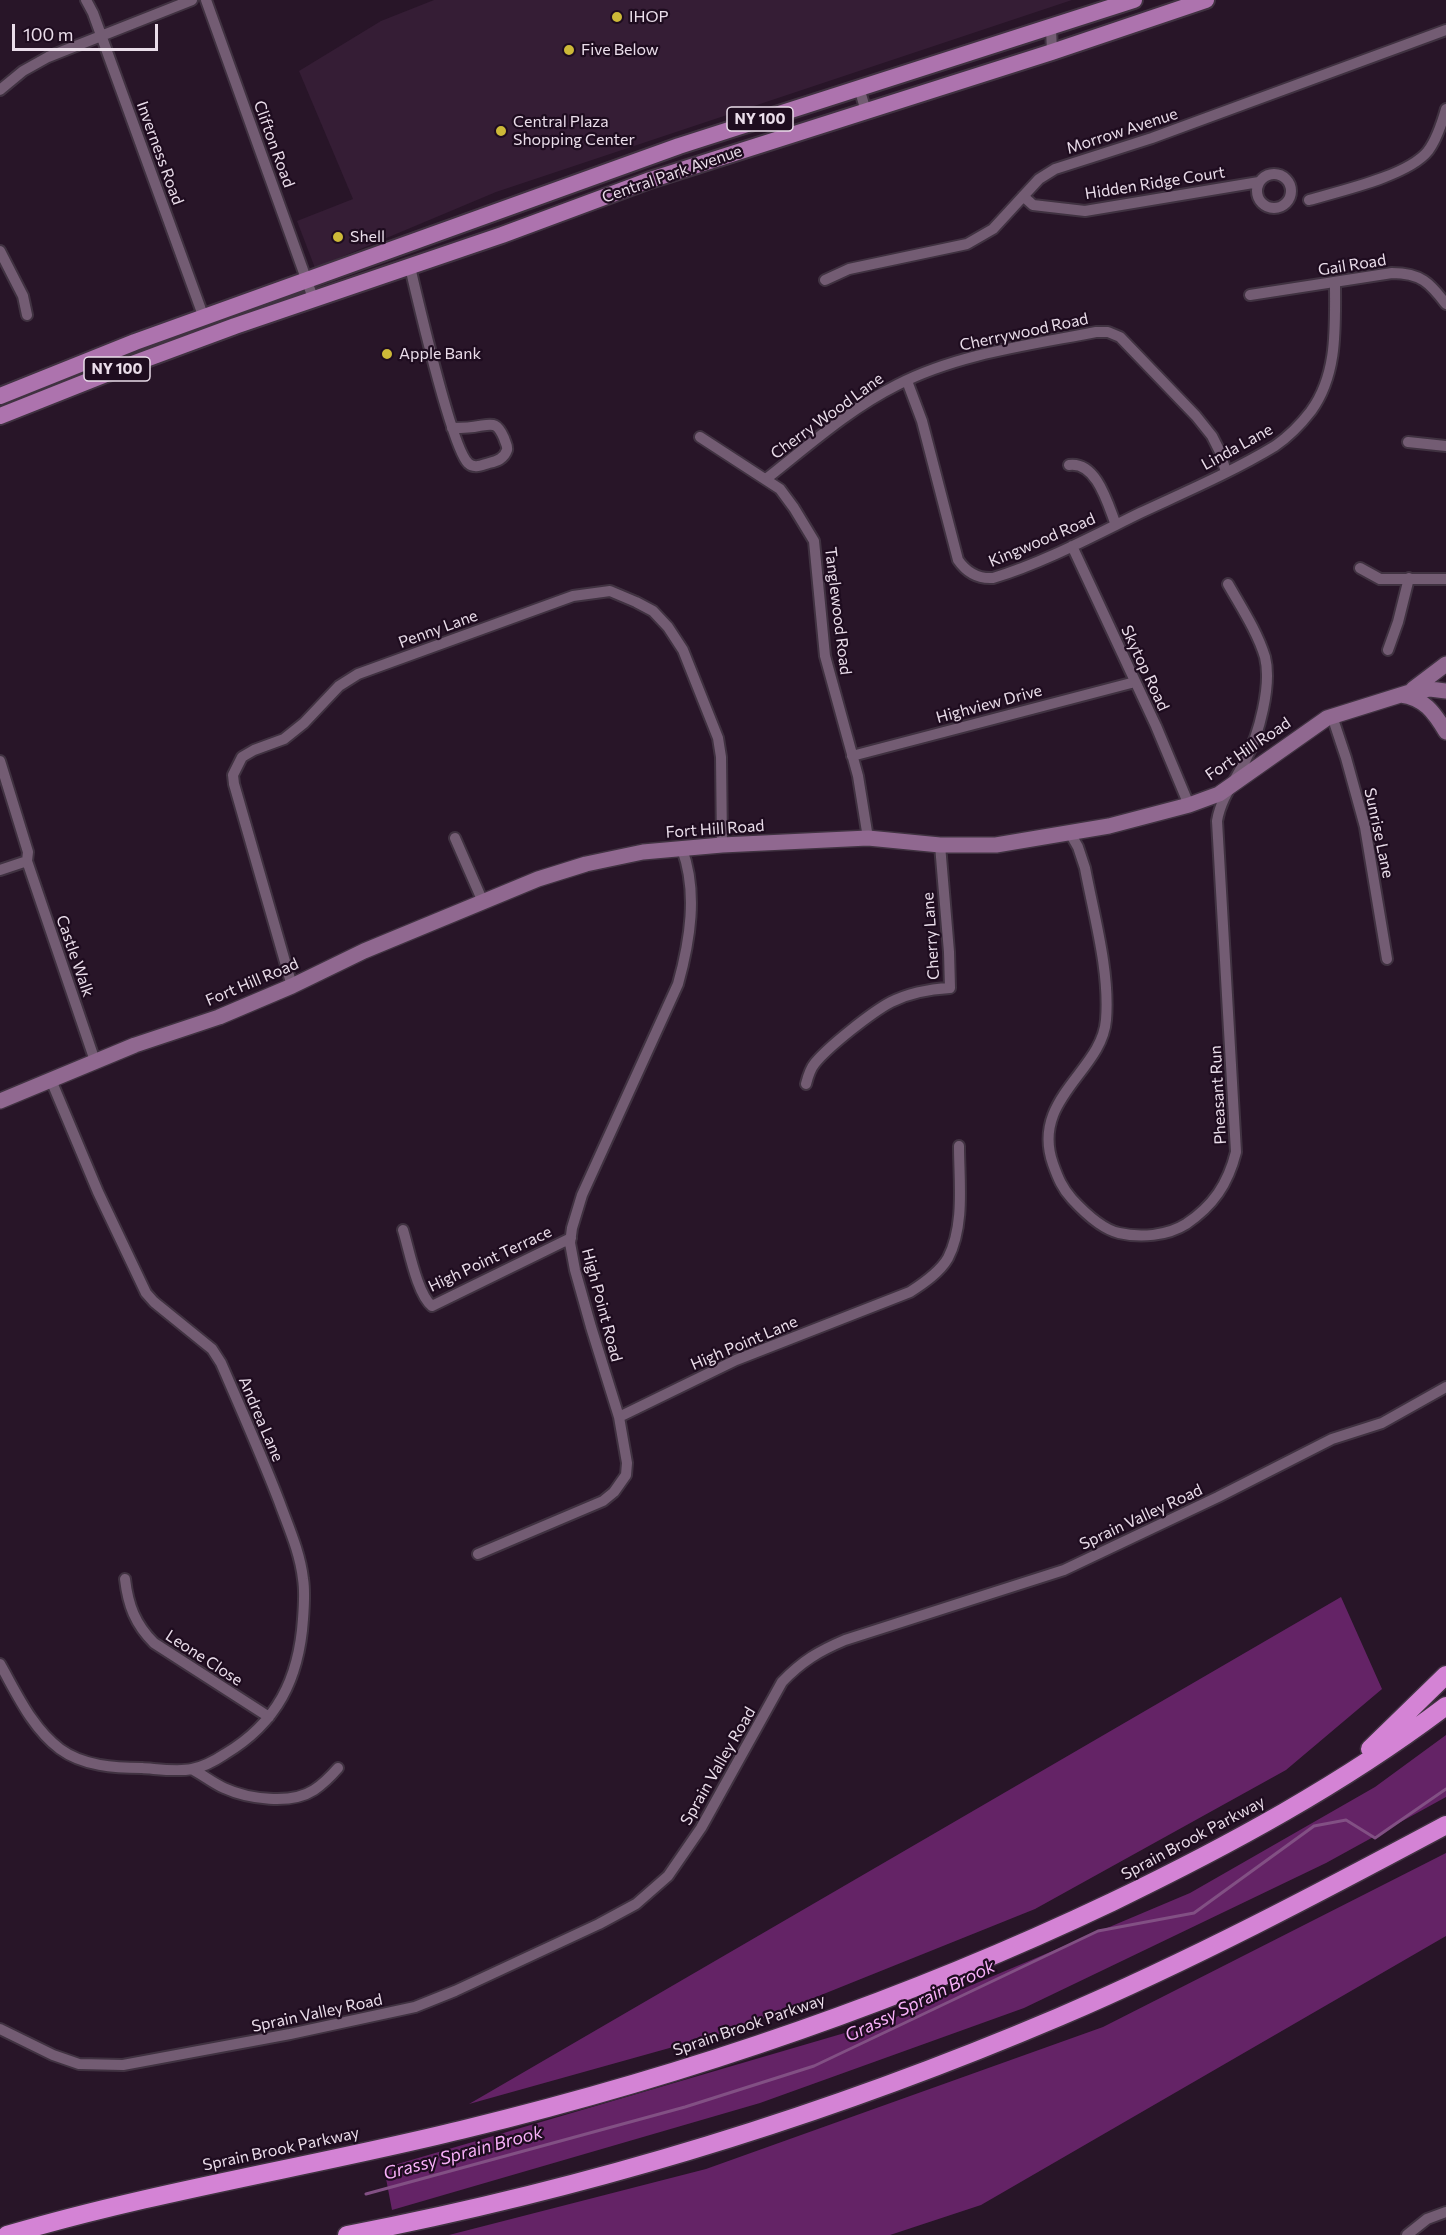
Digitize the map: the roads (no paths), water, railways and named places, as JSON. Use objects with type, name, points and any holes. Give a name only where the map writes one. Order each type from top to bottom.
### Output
[{"type":"highway","points":[[1336,1780],[1446,1675]]},
{"type":"highway","name":"Sprain Brook Parkway","points":[[7,2235],[152,2197],[464,2130],[601,2093],[770,2040],[937,1978],[1079,1917],[1226,1844],[1336,1780],[1446,1706]]},
{"type":"highway","points":[[347,2235],[490,2204],[627,2168],[763,2127],[885,2085],[1028,2030],[1137,1982],[1250,1928],[1446,1825]]},
{"type":"highway","points":[[1375,1863],[1446,1832]]},
{"type":"main road","name":"Central Park Avenue","points":[[308,281],[662,152],[1134,0]]},
{"type":"main road","name":"Central Park Avenue","points":[[313,298],[410,267],[670,174],[1053,52],[1206,0]]},
{"type":"main road","name":"NY 100","points":[[0,396],[135,342],[308,281]]},
{"type":"main road","name":"NY 100","points":[[0,417],[142,360],[313,298]]},
{"type":"street","name":"Inverness Road","points":[[86,0],[204,318]]},
{"type":"street","points":[[0,90],[23,71],[48,57],[192,0]]},
{"type":"street","name":"Clifton Road","points":[[206,0],[313,298]]},
{"type":"street","points":[[1051,28],[1053,52]]},
{"type":"street","name":"Morrow Avenue","points":[[825,280],[849,269],[967,244],[993,228],[1039,179],[1055,169],[1152,138],[1446,30]]},
{"type":"street","points":[[859,88],[866,111]]},
{"type":"street","points":[[1309,200],[1379,179],[1420,159],[1434,141],[1446,109]]},
{"type":"street","points":[[662,152],[670,174]]},
{"type":"street","name":"Hidden Ridge Court","points":[[1023,196],[1033,205],[1085,211],[1259,182]]},
{"type":"street","points":[[0,251],[4,271],[22,296],[27,315]]},
{"type":"street","points":[[410,267],[452,428],[464,457],[468,464],[474,466],[497,461],[506,453],[507,447],[501,430],[496,425],[489,423],[452,428]]},
{"type":"street","name":"Gail Road","points":[[1250,295],[1392,273],[1406,273],[1420,277],[1431,285],[1446,304]]},
{"type":"street","name":"Linda Lane","points":[[1180,494],[1275,446],[1312,410],[1324,387],[1331,362],[1335,321],[1335,283]]},
{"type":"street","name":"Cherrywood Road","points":[[907,381],[951,364],[997,351],[1095,332],[1108,332],[1120,337],[1196,416],[1212,436],[1226,472]]},
{"type":"street","name":"Cherry Wood Lane","points":[[766,479],[864,405],[907,381]]},
{"type":"street","name":"Kingwood Road","points":[[907,381],[936,468],[958,560],[963,568],[983,579],[993,578],[1072,546],[1180,494]]},
{"type":"street","name":"Tanglewood Road","points":[[700,437],[780,489],[814,542],[825,656],[858,776],[868,838]]},
{"type":"street","points":[[1408,442],[1446,446]]},
{"type":"street","points":[[1069,465],[1076,464],[1087,469],[1105,497],[1116,525]]},
{"type":"street","name":"Skytop Road","points":[[1072,546],[1189,805]]},
{"type":"street","points":[[1360,568],[1380,579],[1446,579]]},
{"type":"street","points":[[1388,650],[1409,578]]},
{"type":"street","name":"Pheasant Run","points":[[1070,833],[1078,847],[1085,868],[1108,1002],[1105,1031],[1099,1044],[1056,1105],[1049,1138],[1050,1155],[1062,1187],[1081,1209],[1096,1221],[1113,1232],[1133,1236],[1156,1234],[1182,1227],[1213,1202],[1225,1184],[1236,1152],[1217,821],[1220,807],[1255,740],[1267,671],[1257,636],[1228,584]]},
{"type":"street","name":"Penny Lane","points":[[292,986],[234,784],[233,775],[242,757],[284,739],[304,723],[339,686],[358,674],[573,596],[610,591],[636,602],[653,612],[668,627],[683,650],[718,738],[721,757],[722,845]]},
{"type":"street","points":[[1446,663],[1405,694],[1428,706],[1446,732]]},
{"type":"street","name":"Highview Drive","points":[[852,756],[1135,682]]},
{"type":"street","name":"Fort Hill Road","points":[[0,1101],[95,1061],[219,1017],[292,986],[364,951],[538,879],[586,864],[643,852],[722,845],[868,838],[940,845],[996,845],[1109,826],[1189,805],[1219,794],[1303,733],[1332,716],[1405,694],[1430,689],[1446,691]]},
{"type":"street","name":"Sunrise Lane","points":[[1332,716],[1347,758],[1365,827],[1386,959]]},
{"type":"street","name":"Castle Walk","points":[[0,761],[28,852],[27,861],[95,1061]]},
{"type":"street","points":[[455,838],[483,902]]},
{"type":"street","name":"Cherry Lane","points":[[806,1084],[819,1059],[874,1012],[909,995],[936,988],[950,988],[940,845]]},
{"type":"street","name":"High Point Road","points":[[478,1554],[603,1501],[614,1492],[626,1475],[627,1463],[619,1417],[575,1270],[571,1238],[582,1195],[678,984],[688,949],[690,883],[682,849]]},
{"type":"street","points":[[0,870],[27,861]]},
{"type":"street","name":"Andrea Lane","points":[[51,1080],[98,1192],[146,1293],[212,1349],[220,1363],[263,1460],[295,1543],[303,1579],[300,1648],[287,1689],[269,1717],[255,1732],[217,1759],[192,1769]]},
{"type":"street","name":"High Point Lane","points":[[619,1417],[736,1360],[910,1292],[927,1281],[947,1259],[954,1242],[958,1218],[958,1146]]},
{"type":"street","name":"High Point Terrace","points":[[403,1230],[421,1289],[427,1302],[432,1306],[571,1238]]},
{"type":"street","name":"Sprain Valley Road","points":[[0,2029],[53,2055],[79,2064],[123,2065],[279,2037],[415,2007],[455,1991],[599,1924],[636,1904],[668,1876],[701,1828],[782,1682],[798,1665],[820,1651],[845,1640],[1064,1570],[1218,1497],[1332,1439],[1382,1423],[1446,1387]]},
{"type":"street","name":"Leone Close","points":[[125,1579],[133,1616],[143,1632],[154,1643],[269,1717]]},
{"type":"street","points":[[0,1664],[31,1718],[43,1733],[61,1750],[80,1760],[118,1768],[192,1769],[224,1788],[253,1798],[269,1799],[300,1796],[313,1791],[338,1768]]},
{"type":"street","points":[[1407,2235],[1426,2219],[1446,2212]]},
{"type":"waterway","name":"Grassy Sprain Brook","points":[[366,2194],[685,2107],[814,2066],[1098,1931],[1194,1913],[1314,1826],[1346,1820],[1375,1838],[1446,1789]]},
{"type":"place","name":"IHOP","points":[[617,17]]},
{"type":"place","name":"Five Below","points":[[569,50]]},
{"type":"place","name":"Central Plaza Shopping Center","points":[[501,131]]},
{"type":"place","name":"Shell","points":[[338,237]]},
{"type":"place","name":"Apple Bank","points":[[387,354]]}]
